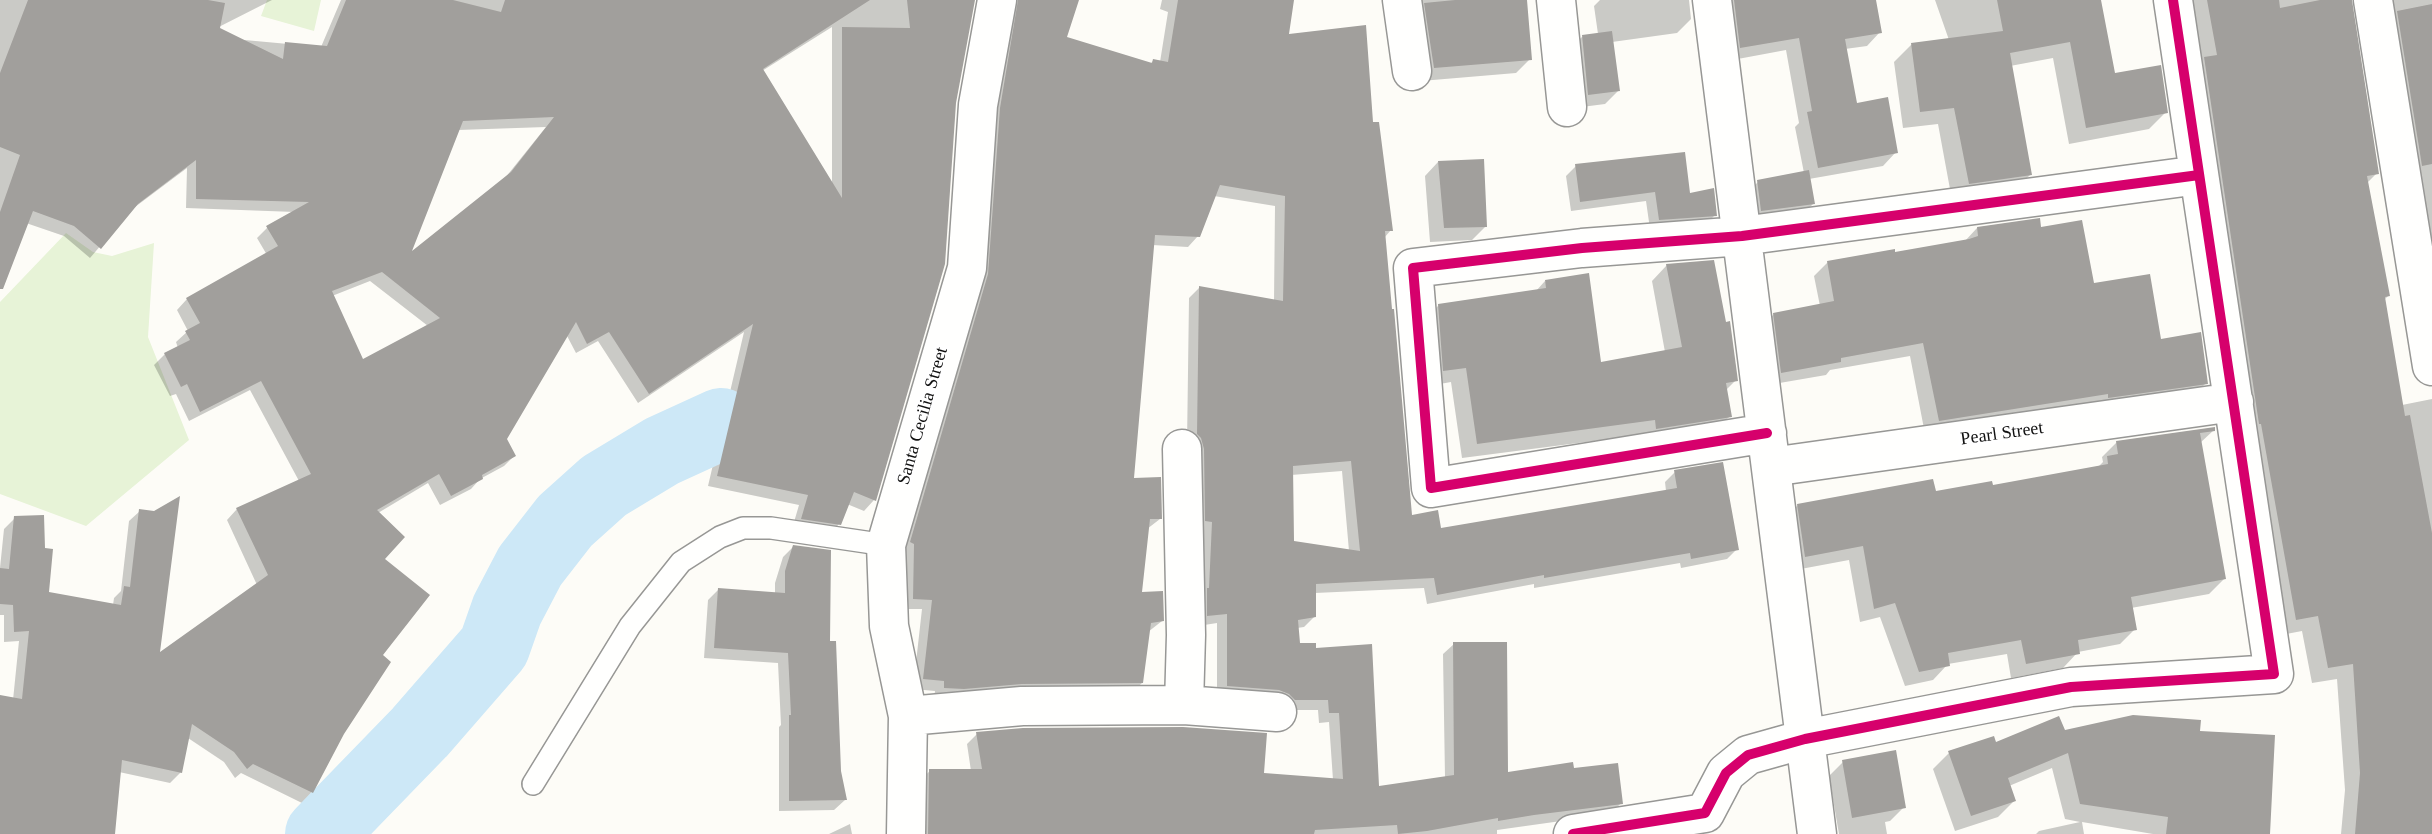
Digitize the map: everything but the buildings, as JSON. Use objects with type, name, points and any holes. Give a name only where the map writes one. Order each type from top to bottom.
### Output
[{"type":"street","name":"Santa Cecilia Street","points":[[906,834],[908,716],[889,626],[886,545],[967,268],[978,105],[997,0]]},
{"type":"street","points":[[1402,0],[1412,72]]},
{"type":"street","points":[[1556,0],[1566,107]]},
{"type":"street","points":[[1712,0],[1817,834]]},
{"type":"street","points":[[1575,834],[1707,824],[1726,773],[1748,755],[1805,739],[2071,687],[2274,674],[2173,0]]},
{"type":"street","points":[[2373,0],[2432,366]]},
{"type":"street","points":[[1742,236],[2199,175]]},
{"type":"street","name":"Pearl Street","points":[[1742,236],[1582,248],[1413,268],[1431,488],[2234,402]]},
{"type":"street","points":[[1182,449],[1186,635],[1184,705]]},
{"type":"street","points":[[908,716],[1022,706],[1184,705],[1277,712]]},
{"type":"lane","points":[[533,783],[630,626],[681,562],[720,537],[743,528],[771,528],[886,545]]},
{"type":"green space","points":[[267,0],[321,0],[314,31],[261,16]]},
{"type":"green space","points":[[66,233],[93,252],[112,256],[154,243],[148,337],[189,440],[86,526],[0,494],[0,302]]},
{"type":"waterway","points":[[321,834],[420,732],[494,647],[507,610],[530,566],[565,521],[604,486],[662,451],[721,424]]},
{"type":"cycle path","points":[[1573,834],[1705,813],[1726,773],[1748,755],[1805,739],[2071,687],[2274,674],[2173,0]]},
{"type":"cycle path","points":[[1767,433],[1431,488],[1413,268],[1582,248],[1742,236],[2199,175]]}]
